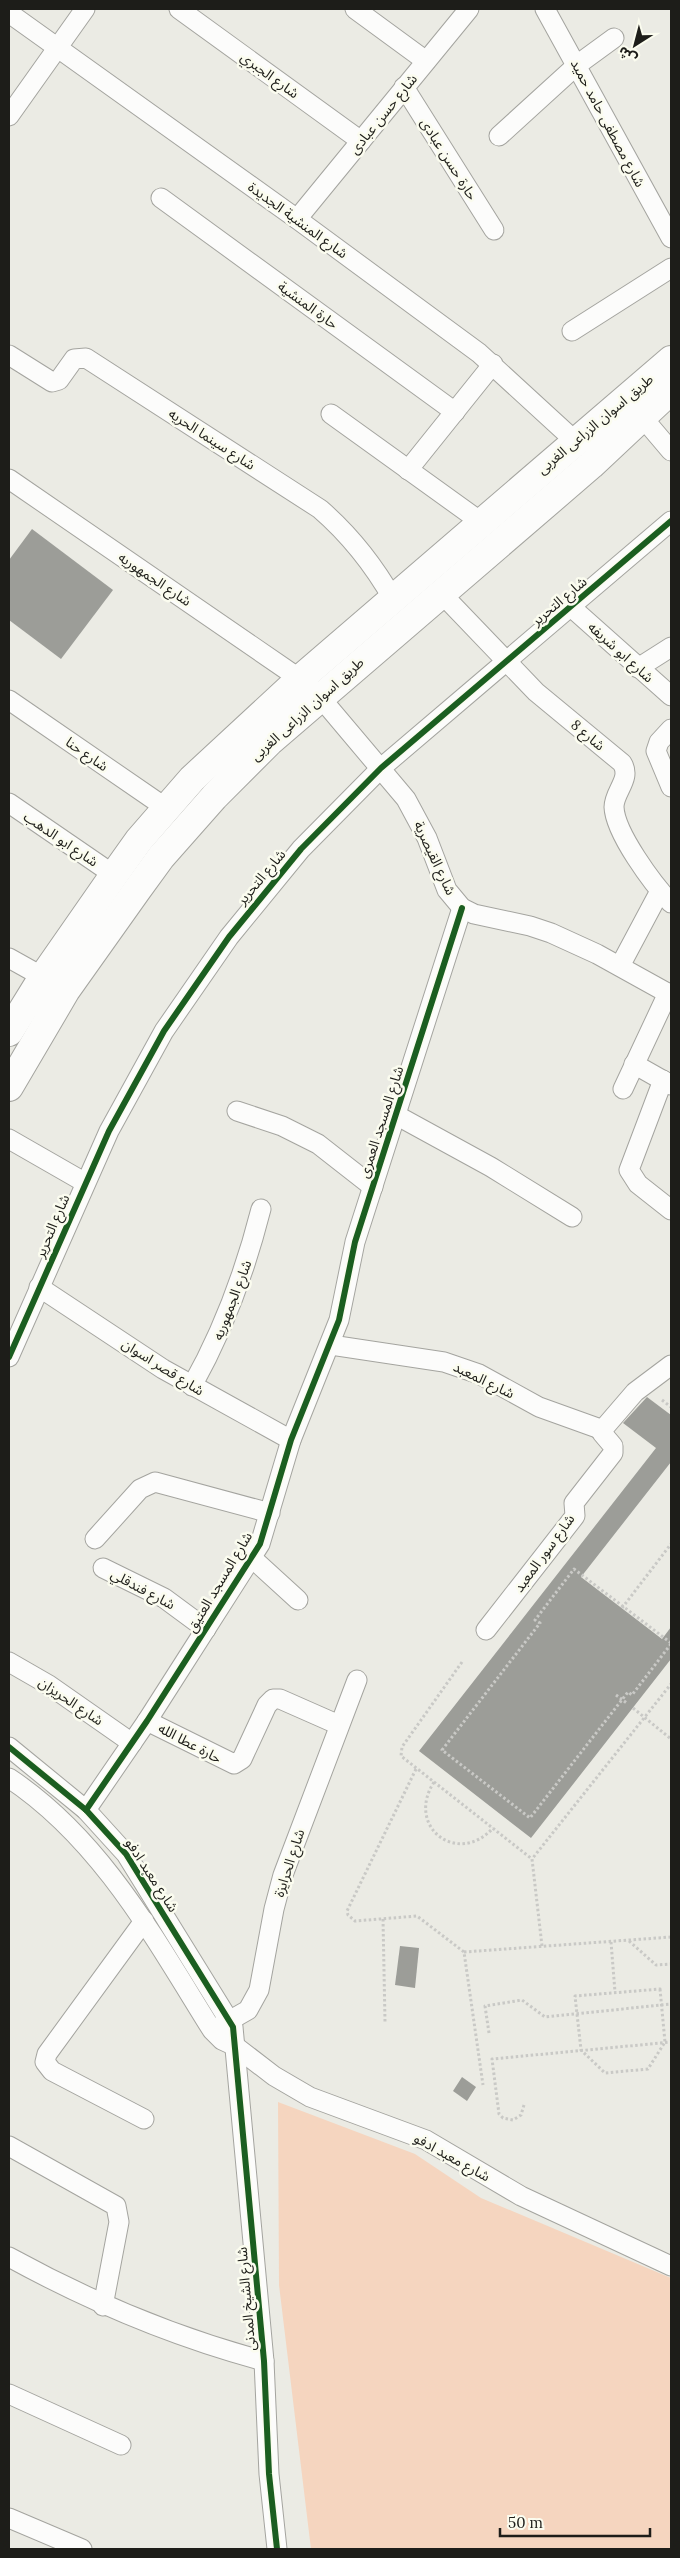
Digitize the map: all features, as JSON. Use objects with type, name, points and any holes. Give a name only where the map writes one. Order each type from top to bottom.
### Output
[{"type":"main road","name":"طريق اسوان الزراعى الغربى","points":[[9,1087],[66,990],[161,857],[241,769],[310,688],[393,599],[671,360]]},
{"type":"main road","name":"طريق اسوان الزراعى الغربى","points":[[9,1032],[43,977],[139,840],[166,808],[221,751],[441,593],[643,418],[671,390]]},
{"type":"main road","points":[[139,840],[161,857]]},
{"type":"street","points":[[9,116],[85,9]]},
{"type":"street","name":"شارع الجبري","points":[[179,9],[361,141]]},
{"type":"street","points":[[355,9],[426,61]]},
{"type":"street","name":"شارع حسن عبادى","points":[[297,218],[469,9]]},
{"type":"street","name":"شارع مصطفى حامد حميد","points":[[545,9],[668,225]]},
{"type":"street","name":"شارع المنشية الجديدة","points":[[9,13],[297,218],[493,364],[575,441]]},
{"type":"street","points":[[499,136],[577,65],[614,38]]},
{"type":"street","name":"حارة حسن عبادى","points":[[404,87],[494,230]]},
{"type":"street","name":"حارة المنشية","points":[[162,198],[454,412]]},
{"type":"street","points":[[572,330],[671,268]]},
{"type":"street","name":"شارع سينما الحريه","points":[[9,355],[52,382],[59,380],[74,359],[82,357],[94,364],[320,509],[359,547],[393,599]]},
{"type":"street","points":[[408,470],[493,364]]},
{"type":"street","points":[[331,414],[481,522]]},
{"type":"street","points":[[643,418],[671,451]]},
{"type":"street","name":"شارع الجمهوريه","points":[[9,479],[310,688]]},
{"type":"street","name":"شارع التحرير","points":[[9,1357],[84,1182],[136,1080],[206,968],[264,892],[301,849],[381,768],[671,521]]},
{"type":"street","name":"شارع 8","points":[[441,593],[536,692],[622,764],[625,777],[615,800],[615,813],[636,858],[666,897]]},
{"type":"street","name":"شارع ابو شريفه","points":[[571,607],[671,696]]},
{"type":"street","points":[[638,668],[671,647]]},
{"type":"street","name":"شارع القيصرية","points":[[310,688],[381,768],[417,818],[427,838],[447,890],[462,908],[474,914],[530,926],[551,933],[620,966],[669,994]]},
{"type":"street","name":"شارع حنا","points":[[9,700],[166,808]]},
{"type":"street","points":[[671,729],[659,742],[656,751],[671,787]]},
{"type":"street","name":"شارع ابو الدهب","points":[[9,802],[114,874]]},
{"type":"street","points":[[620,966],[666,897]]},
{"type":"street","name":"شارع المسجد العمرى","points":[[331,1345],[339,1320],[356,1242],[462,908]]},
{"type":"street","points":[[9,958],[43,977]]},
{"type":"street","points":[[623,1089],[669,994]]},
{"type":"street","points":[[634,1064],[667,1083],[629,1170],[638,1184],[671,1210]]},
{"type":"street","points":[[237,1111],[282,1126],[318,1144],[373,1187]]},
{"type":"street","points":[[396,1115],[491,1167],[572,1217]]},
{"type":"street","points":[[9,1140],[84,1182]]},
{"type":"street","name":"شارع الجمهوريه","points":[[192,1386],[224,1324],[237,1292],[261,1209]]},
{"type":"street","name":"شارع قصر اسوان","points":[[38,1288],[192,1386],[291,1440]]},
{"type":"street","name":"شارع المعبد","points":[[331,1345],[444,1362],[478,1374],[539,1407],[603,1430]]},
{"type":"street","name":"شارع المسجد العتيق","points":[[86,1810],[147,1721],[252,1558],[270,1513],[291,1440],[310,1390],[331,1345]]},
{"type":"street","points":[[603,1430],[635,1392],[671,1366]]},
{"type":"street","name":"شارع سور المعبد","points":[[486,1630],[575,1516],[574,1503],[613,1453],[613,1446],[603,1435],[603,1430]]},
{"type":"street","points":[[95,1539],[140,1489],[155,1482],[270,1513]]},
{"type":"street","points":[[252,1558],[298,1600]]},
{"type":"street","name":"شارع فندقلي","points":[[103,1568],[164,1598],[206,1629]]},
{"type":"street","name":"شارع الحريزان","points":[[9,1662],[49,1686],[132,1743]]},
{"type":"street","name":"شارع الحرايزة","points":[[212,2030],[248,2010],[259,1990],[274,1909],[283,1875],[357,1680]]},
{"type":"street","name":"حارة عطا الله","points":[[147,1721],[224,1761],[234,1764],[242,1759],[267,1705],[273,1698],[280,1699],[340,1725]]},
{"type":"street","name":"شارع معبد ادفو","points":[[9,1747],[86,1810],[126,1854],[230,2021],[235,2034],[235,2046]]},
{"type":"street","name":"شارع معبد ادفو","points":[[10,1782],[64,1822],[86,1845],[144,1921],[212,2030],[222,2040],[235,2046],[274,2076],[310,2097],[426,2140],[521,2196],[671,2266]]},
{"type":"street","points":[[144,1921],[47,2054],[45,2062],[52,2071],[144,2119]]},
{"type":"street","name":"شارع الشيخ المدنى","points":[[235,2046],[264,2361],[269,2474],[277,2549]]},
{"type":"street","points":[[9,2146],[116,2206],[120,2217],[103,2306]]},
{"type":"street","points":[[9,2257],[103,2306],[182,2337],[264,2361]]},
{"type":"street","points":[[9,2394],[121,2445]]},
{"type":"street","points":[[9,2518],[82,2549]]},
{"type":"path","points":[[662,1400],[671,1407]]},
{"type":"path","points":[[623,1607],[671,1544]]},
{"type":"path","points":[[574,1569],[623,1607],[671,1644],[632,1694],[628,1692],[622,1699],[530,1818],[442,1750],[540,1623],[535,1620],[574,1569]]},
{"type":"path","points":[[462,1662],[401,1749],[404,1759],[532,1859],[542,1946]]},
{"type":"path","points":[[532,1859],[671,1684]]},
{"type":"path","points":[[616,1695],[628,1704]]},
{"type":"path","points":[[633,1708],[671,1738]]},
{"type":"path","points":[[416,1769],[347,1911],[350,1918],[355,1921],[417,1916],[464,1952],[671,1938]]},
{"type":"path","points":[[434,1782],[428,1791],[425,1811],[432,1830],[439,1837],[458,1844],[468,1844],[478,1841],[493,1828]]},
{"type":"path","points":[[383,1919],[385,2022]]},
{"type":"path","points":[[628,1940],[656,1965],[671,1964]]},
{"type":"path","points":[[611,1942],[615,1992]]},
{"type":"path","points":[[464,1952],[483,2085]]},
{"type":"path","points":[[660,1989],[662,2005],[665,2042],[648,2069],[605,2073],[581,2050],[575,1996],[660,1989]]},
{"type":"path","points":[[489,2033],[485,2006],[522,2000],[545,2016],[671,2004]]},
{"type":"path","points":[[524,2105],[521,2115],[513,2120],[503,2118],[499,2114],[492,2059],[671,2042]]},
{"type":"shaded area","points":[[278,2102],[415,2154],[481,2198],[671,2278],[671,2549],[311,2549],[279,2285]]},
{"type":"building","points":[[32,529],[113,590],[61,659],[9,620],[9,560]]},
{"type":"building","points":[[647,1397],[671,1415],[671,1462],[581,1577],[662,1639],[671,1627],[671,1659],[531,1838],[419,1751],[656,1448],[623,1423]]},
{"type":"building","points":[[400,1946],[419,1948],[415,1988],[395,1985]]},
{"type":"building","points":[[462,2077],[476,2087],[467,2101],[453,2091]]},
{"type":"cycle path","points":[[9,1357],[109,1131],[164,1031],[229,937],[301,849],[381,768],[671,521]]},
{"type":"cycle path","points":[[86,1810],[147,1721],[260,1544],[291,1440],[339,1320],[355,1242],[462,908]]},
{"type":"cycle path","points":[[9,1747],[86,1810],[126,1854],[233,2027],[264,2361],[269,2474],[277,2549]]}]
